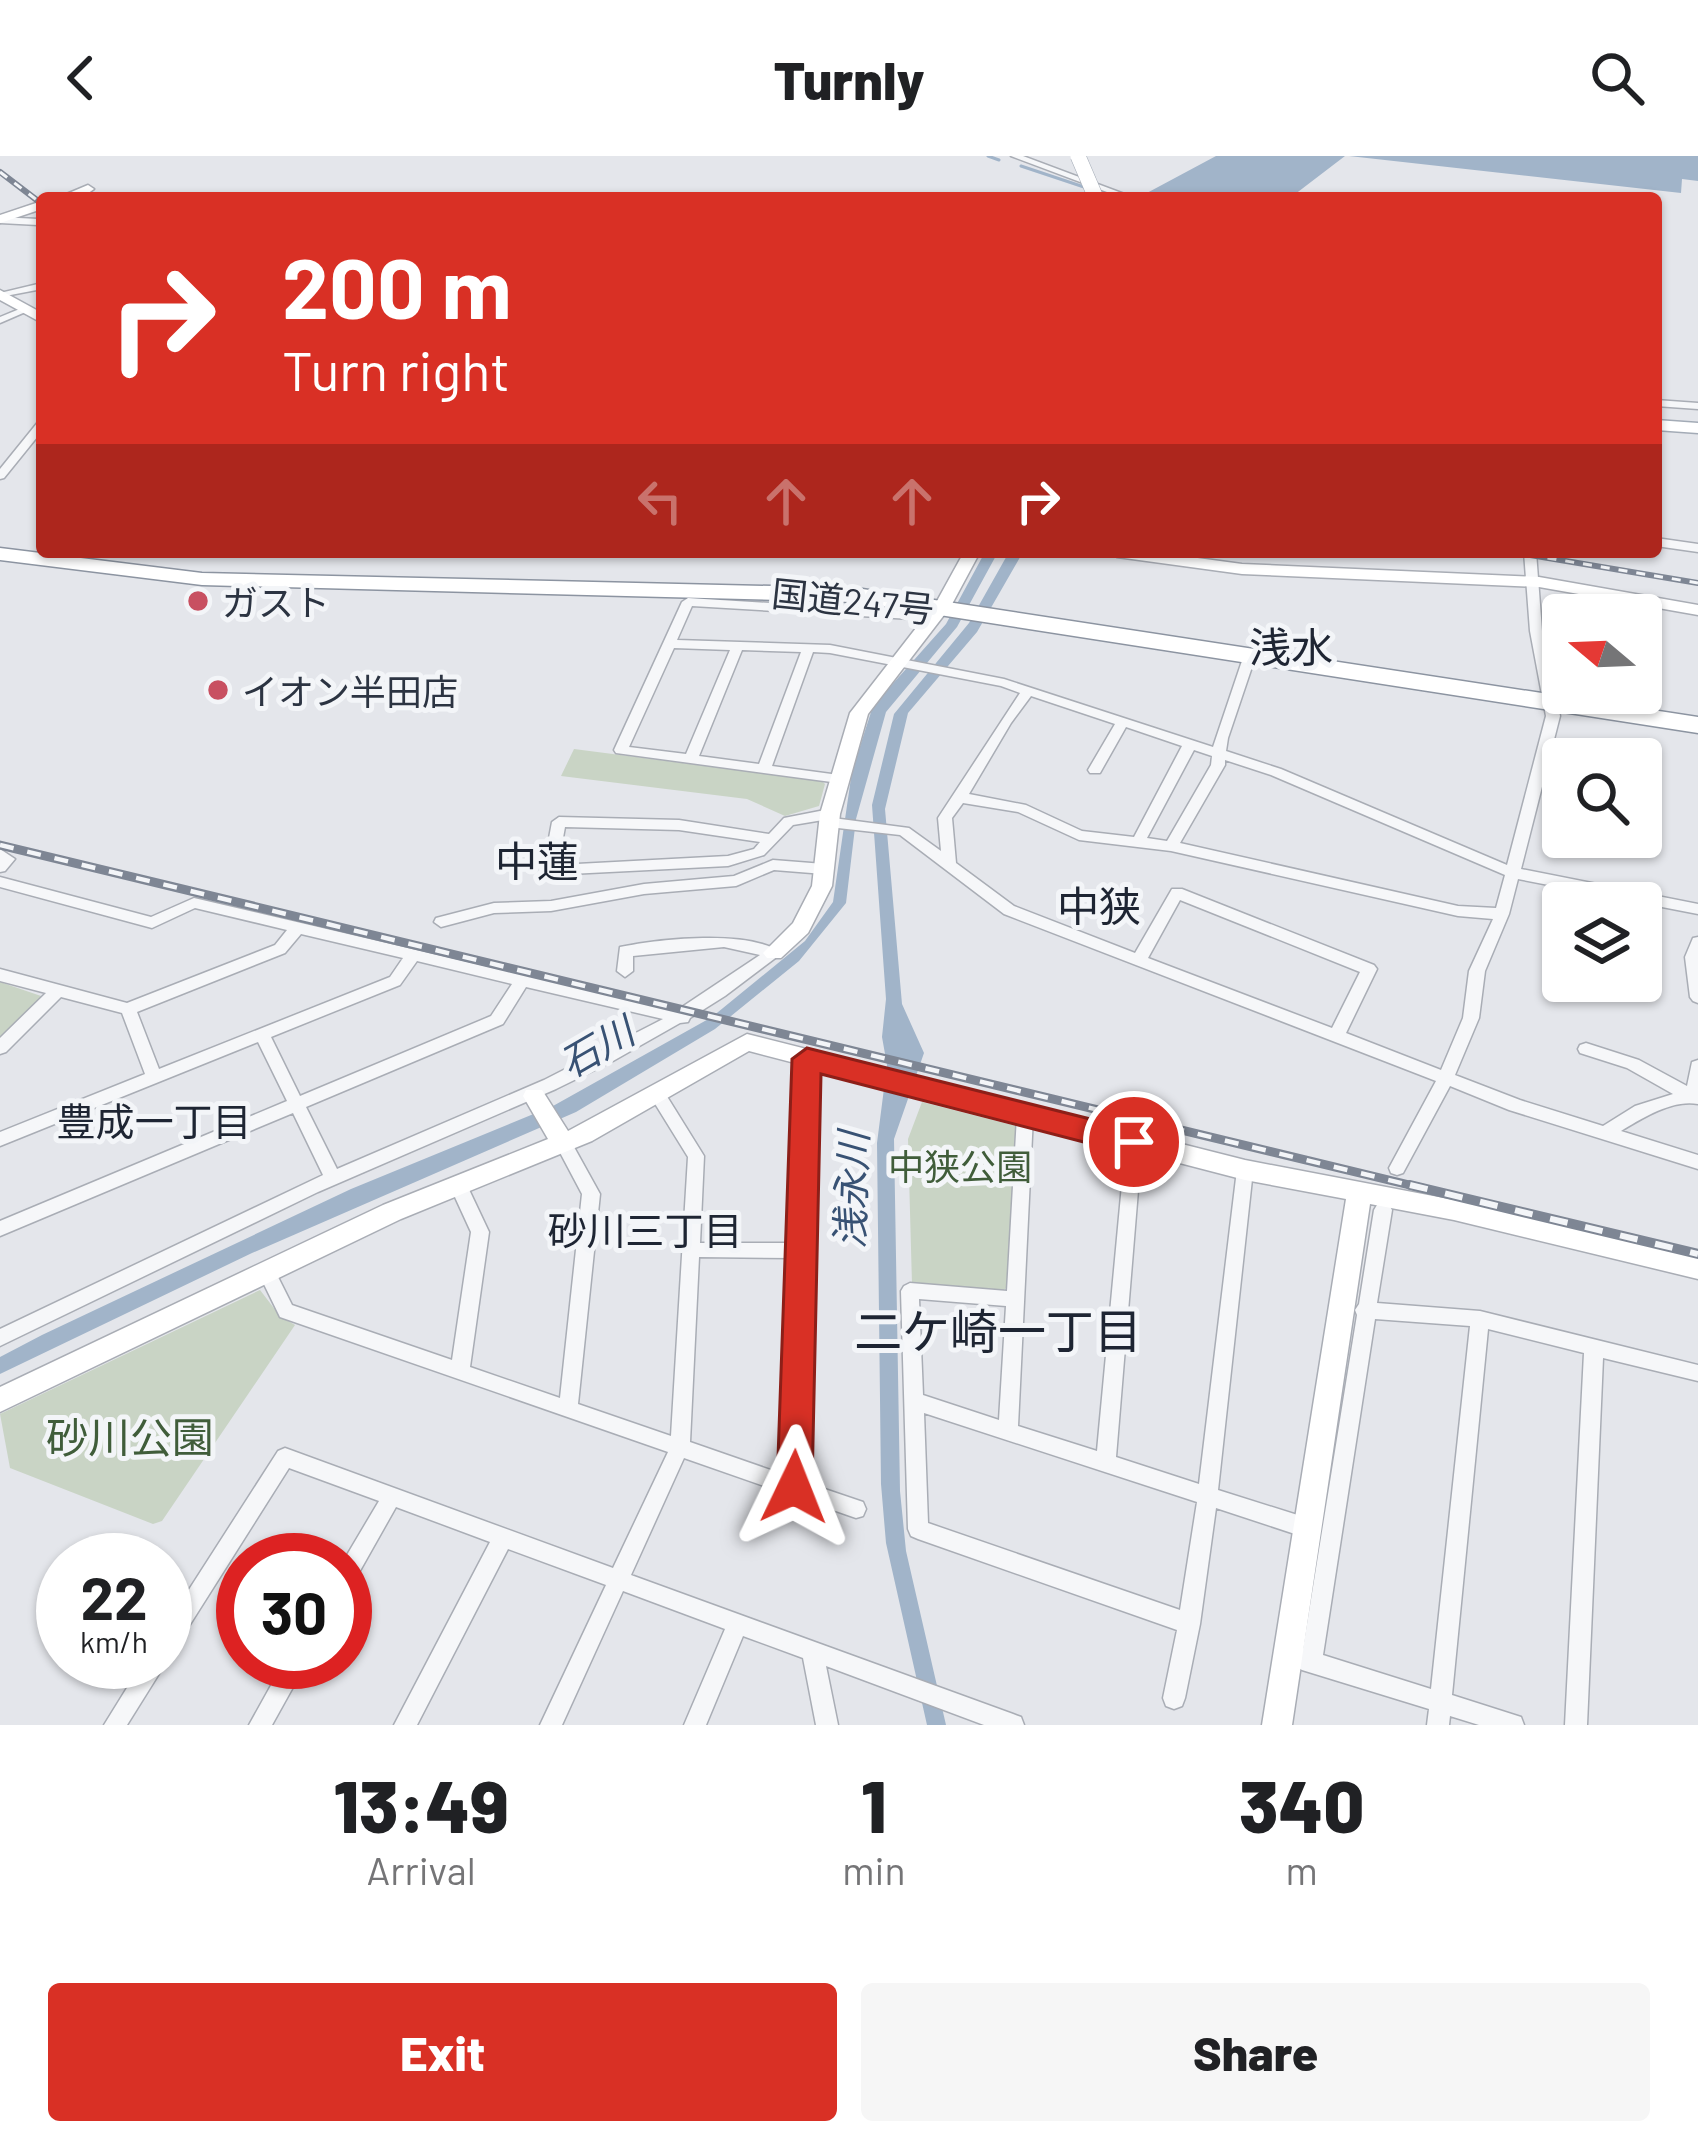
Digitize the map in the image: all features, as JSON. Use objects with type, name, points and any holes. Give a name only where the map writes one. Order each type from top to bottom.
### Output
[{"type":"highway","name":"国道247号","points":[[0,554],[202,579],[768,590],[989,615],[1542,702]]},
{"type":"highway","name":"国道247号","points":[[1624,714],[1698,725]]},
{"type":"main road","points":[[1078,156],[1093,192]]},
{"type":"main road","points":[[1088,156],[1103,192]]},
{"type":"main road","points":[[1662,422],[1698,424]]},
{"type":"street","points":[[1016,156],[1115,192]]},
{"type":"street","points":[[80,192],[88,189]]},
{"type":"street","points":[[0,220],[36,207]]},
{"type":"street","points":[[0,220],[36,222]]},
{"type":"street","points":[[1,294],[36,287]]},
{"type":"street","points":[[1,294],[36,316]]},
{"type":"street","points":[[0,320],[25,310]]},
{"type":"street","points":[[1662,403],[1698,406]]},
{"type":"street","points":[[0,476],[36,432]]},
{"type":"street","points":[[1662,543],[1698,548]]},
{"type":"street","points":[[0,1338],[333,1178],[534,1096],[682,1018],[774,953],[815,906],[839,779],[859,713],[946,609],[969,558]]},
{"type":"street","points":[[1162,558],[1242,569],[1532,582],[1604,589],[1698,610]]},
{"type":"street","points":[[1530,558],[1542,646]]},
{"type":"street","points":[[839,779],[621,750],[688,602],[911,615]]},
{"type":"street","points":[[668,644],[808,649],[952,671],[1222,753],[1513,873],[1698,910]]},
{"type":"street","points":[[691,759],[737,647]]},
{"type":"street","points":[[764,769],[808,649]]},
{"type":"street","points":[[1171,846],[1222,753],[1221,738],[1250,656]]},
{"type":"street","points":[[949,864],[943,823],[963,797],[991,740],[1028,691]]},
{"type":"street","points":[[1397,1168],[1446,1078],[1471,1018],[1477,971],[1502,914],[1552,714]]},
{"type":"street","points":[[1095,770],[1121,724]]},
{"type":"street","points":[[1139,841],[1190,744]]},
{"type":"street","points":[[963,797],[1021,808],[1079,835],[1171,846],[1458,911],[1502,914]]},
{"type":"street","points":[[773,839],[679,825],[559,822],[550,869],[728,861],[759,852],[773,839],[788,821],[832,820],[893,828],[1009,910],[1515,1106],[1698,1162]]},
{"type":"street","points":[[0,854],[8,859],[0,867]]},
{"type":"street","points":[[441,922],[479,910],[736,881],[773,865],[824,869]]},
{"type":"street","points":[[0,882],[152,923],[194,903],[682,1018]]},
{"type":"street","points":[[1140,958],[1177,893],[1317,947],[1369,968],[1337,1035]]},
{"type":"street","points":[[0,975],[128,1009],[280,949],[298,927]]},
{"type":"street","points":[[625,971],[626,951],[724,942],[774,953]]},
{"type":"street","points":[[1698,942],[1693,957],[1698,997]]},
{"type":"street","points":[[2,1132],[395,981],[415,954]]},
{"type":"street","points":[[0,1229],[497,1020],[523,979]]},
{"type":"street","points":[[0,1048],[57,991]]},
{"type":"street","points":[[128,1009],[154,1077]]},
{"type":"street","points":[[262,1035],[333,1178]]},
{"type":"street","points":[[0,1400],[656,1094],[747,1042],[1245,1170],[1454,1210],[1698,1268]]},
{"type":"street","points":[[1586,1049],[1634,1064],[1694,1097]]},
{"type":"street","points":[[794,1487],[807,1059]]},
{"type":"street","points":[[1694,1097],[1698,1066]]},
{"type":"street","points":[[551,1725],[680,1448],[696,1156],[656,1094]]},
{"type":"street","points":[[534,1096],[591,1195],[568,1408]]},
{"type":"street","points":[[1607,1132],[1641,1112],[1694,1097]]},
{"type":"street","points":[[1008,1430],[1025,1116]]},
{"type":"street","points":[[1106,1462],[1134,1142]]},
{"type":"street","points":[[1174,1698],[1201,1568],[1204,1497],[1245,1170]]},
{"type":"street","points":[[458,1184],[480,1232],[460,1371]]},
{"type":"street","points":[[1299,1659],[1307,1528],[1359,1194]]},
{"type":"street","points":[[1277,1725],[1299,1659],[1383,1210]]},
{"type":"street","points":[[692,1250],[802,1251]]},
{"type":"street","points":[[268,1274],[286,1311],[856,1509]]},
{"type":"street","points":[[1016,1299],[910,1291],[918,1529],[1190,1624]]},
{"type":"street","points":[[1364,1310],[1480,1318],[1698,1373]]},
{"type":"street","points":[[1440,1714],[1480,1318]]},
{"type":"street","points":[[1576,1725],[1594,1347]]},
{"type":"street","points":[[914,1401],[1307,1528]]},
{"type":"street","points":[[192,1603],[285,1457],[896,1681],[962,1715],[1012,1725]]},
{"type":"street","points":[[371,1533],[392,1496]]},
{"type":"street","points":[[405,1725],[503,1538]]},
{"type":"street","points":[[695,1725],[737,1624]]},
{"type":"street","points":[[812,1651],[827,1725]]},
{"type":"street","points":[[1299,1659],[1440,1714],[1513,1725]]},
{"type":"street","points":[[115,1725],[138,1689]]},
{"type":"street","points":[[260,1725],[281,1689]]},
{"type":"green space","points":[[574,749],[825,784],[819,806],[785,816],[747,799],[561,776]]},
{"type":"green space","points":[[0,982],[44,997],[0,1040]]},
{"type":"green space","name":"中狭公園","points":[[922,1102],[1016,1126],[1008,1287],[1002,1291],[912,1284],[908,1139]]},
{"type":"green space","name":"砂川公園","points":[[260,1290],[280,1316],[295,1325],[162,1521],[153,1524],[10,1468],[0,1414]]},
{"type":"water","points":[[1216,156],[1345,156],[1298,192],[1149,192]]},
{"type":"water","points":[[1349,156],[1698,156],[1698,181],[1682,179],[1681,193]]},
{"type":"water","points":[[982,558],[995,558],[957,627],[886,712],[856,819],[846,903],[799,961],[715,1029],[576,1112],[252,1253],[0,1374],[0,1357],[42,1335],[351,1189],[553,1106],[712,1017],[805,941],[833,902],[852,771],[873,706],[946,624]]},
{"type":"water","points":[[1006,558],[1020,558],[977,632],[908,713],[885,809],[902,1004],[924,1053],[894,1139],[900,1491],[906,1551],[946,1725],[927,1725],[886,1543],[881,1484],[877,1143],[887,1065],[872,805],[894,714],[969,623]]},
{"type":"waterway","points":[[988,156],[999,160]]},
{"type":"waterway","points":[[1021,166],[1084,187]]},
{"type":"railway","points":[[0,172],[36,199]]},
{"type":"railway","points":[[1548,558],[1698,583]]},
{"type":"railway","points":[[0,845],[1422,1188]]},
{"type":"railway","points":[[1410,1185],[1698,1254]]},
{"type":"place","name":"ガスト","points":[[198,601]]},
{"type":"place","name":"イオン半田店","points":[[218,690]]},
{"type":"district","name":"浅水","points":[[1291,646]]},
{"type":"district","name":"中蓮","points":[[537,860]]},
{"type":"district","name":"中狭","points":[[1099,905]]},
{"type":"district","name":"豊成一丁目","points":[[154,1120]]},
{"type":"district","name":"砂川三丁目","points":[[645,1229]]},
{"type":"district","name":"二ケ崎一丁目","points":[[998,1330]]},
{"type":"route","points":[[794,1487],[807,1059],[1134,1142]]},
{"type":"water label","name":"石川","points":[[596,1046]]},
{"type":"water label","name":"浅永川","points":[[850,1190]]}]
